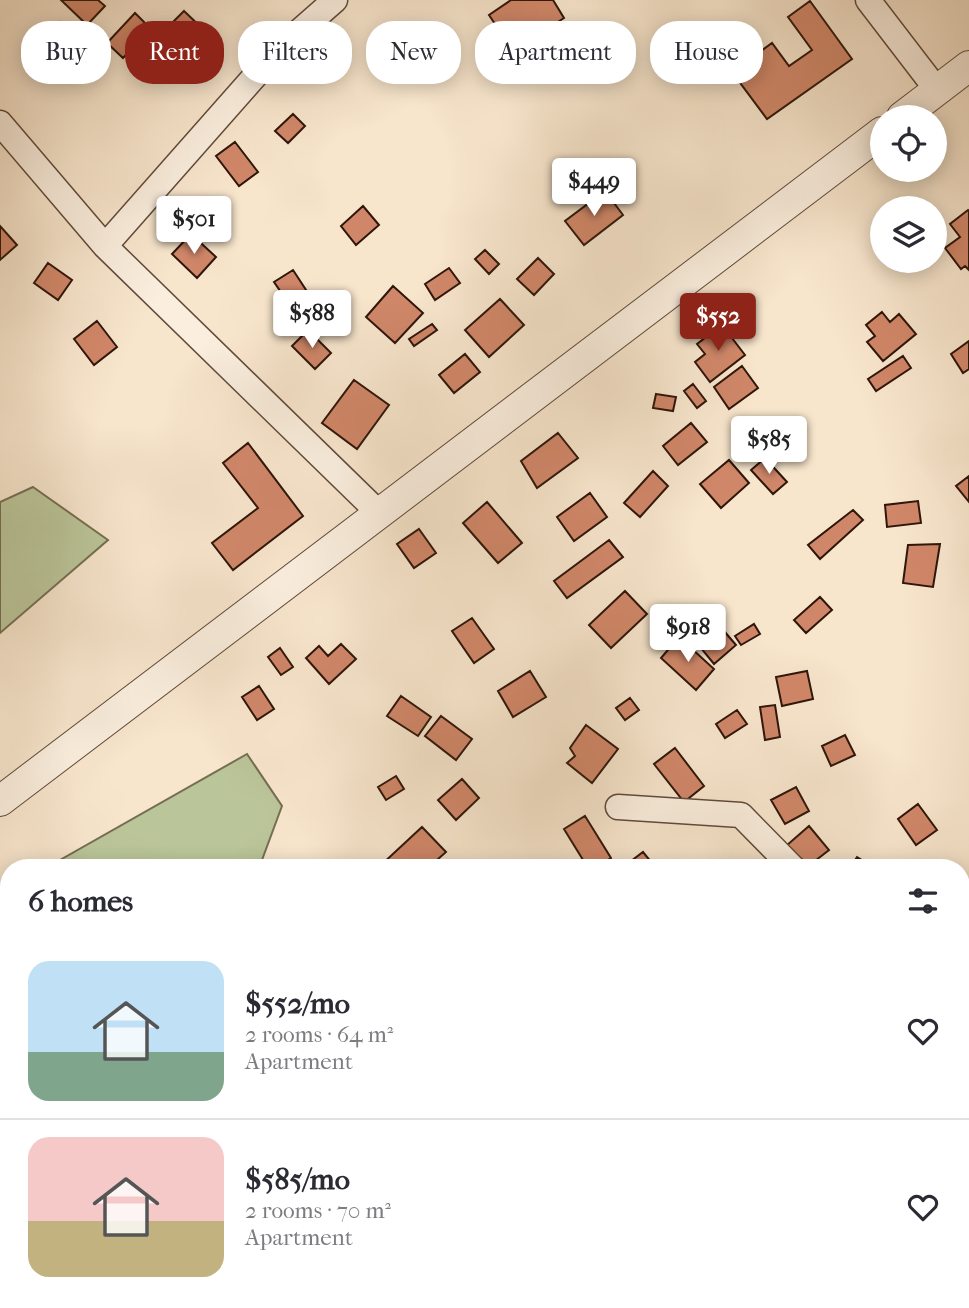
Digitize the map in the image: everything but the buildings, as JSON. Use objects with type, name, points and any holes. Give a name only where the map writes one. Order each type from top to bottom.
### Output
[{"type":"street","points":[[105,246],[277,51],[335,0]]},
{"type":"street","points":[[868,0],[937,90]]},
{"type":"street","points":[[918,105],[969,66]]},
{"type":"street","points":[[0,124],[105,246],[380,514]]},
{"type":"street","points":[[0,801],[870,141]]},
{"type":"street","points":[[618,807],[741,815],[784,859]]},
{"type":"green space","points":[[33,487],[108,540],[0,633],[0,502]]},
{"type":"green space","points":[[247,754],[282,806],[262,859],[62,859]]}]
